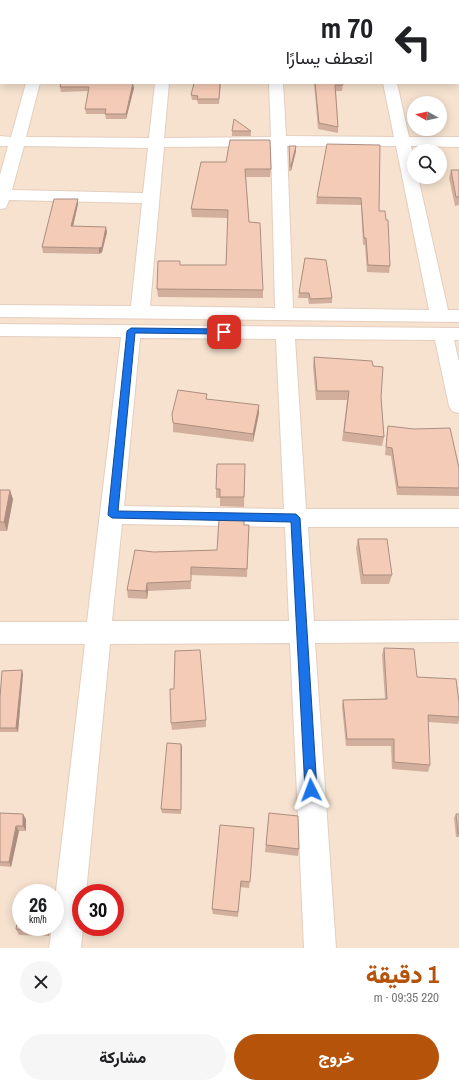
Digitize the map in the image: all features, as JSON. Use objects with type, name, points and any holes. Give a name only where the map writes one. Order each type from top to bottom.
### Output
[{"type":"street","points":[[33,84],[1,200],[151,198]]},
{"type":"street","points":[[65,948],[112,515],[151,198],[162,84]]},
{"type":"street","points":[[276,84],[285,323],[320,948]]},
{"type":"street","points":[[390,84],[402,142],[447,328],[459,406]]},
{"type":"street","points":[[0,141],[156,143],[279,141],[459,142]]},
{"type":"street","points":[[0,311],[136,321],[285,323],[447,328],[459,316]]},
{"type":"street","points":[[0,330],[136,321]]},
{"type":"street","points":[[112,515],[296,518],[459,518]]},
{"type":"street","points":[[0,633],[459,631]]},
{"type":"shaded area","points":[[0,84],[459,84],[459,948],[0,948]]},
{"type":"building","points":[[61,84],[133,84],[126,114],[105,114],[106,109],[85,109],[89,87],[60,87]]},
{"type":"building","points":[[194,84],[220,84],[219,99],[197,99],[198,96],[191,95]]},
{"type":"building","points":[[315,84],[343,84],[335,85],[338,127],[319,123]]},
{"type":"building","points":[[234,119],[251,131],[232,131]]},
{"type":"building","points":[[230,140],[270,140],[271,169],[245,169],[249,222],[260,223],[263,290],[157,289],[158,261],[180,261],[180,265],[226,265],[228,210],[191,209],[201,162],[226,162]]},
{"type":"building","points":[[327,144],[380,145],[379,211],[385,211],[386,220],[388,220],[390,266],[368,265],[361,198],[317,197]]},
{"type":"building","points":[[289,146],[296,146],[291,166],[290,166]]},
{"type":"building","points":[[451,170],[459,170],[459,197],[456,197]]},
{"type":"building","points":[[54,199],[78,199],[71,226],[106,227],[102,247],[42,247]]},
{"type":"building","points":[[305,258],[326,260],[332,298],[310,299],[309,293],[299,293]]},
{"type":"building","points":[[314,357],[372,361],[373,366],[383,367],[381,397],[384,437],[344,432],[349,391],[317,391]]},
{"type":"building","points":[[178,390],[207,394],[206,399],[259,405],[253,434],[173,423],[172,414]]},
{"type":"building","points":[[388,426],[414,429],[450,428],[459,468],[459,488],[398,487],[392,448],[386,447]]},
{"type":"building","points":[[217,464],[245,464],[244,497],[220,497],[220,489],[216,489]]},
{"type":"building","points":[[0,490],[10,490],[4,522],[0,522]]},
{"type":"building","points":[[219,519],[244,519],[244,525],[249,525],[247,569],[191,567],[191,581],[147,583],[146,591],[127,590],[135,550],[154,552],[217,550]]},
{"type":"building","points":[[358,539],[387,539],[392,575],[363,575]]},
{"type":"building","points":[[384,648],[414,649],[417,677],[456,679],[459,717],[428,715],[430,765],[394,762],[394,739],[347,739],[343,700],[387,699]]},
{"type":"building","points":[[200,650],[206,720],[171,723],[170,689],[174,689],[175,651]]},
{"type":"building","points":[[22,670],[16,728],[0,728],[2,671]]},
{"type":"building","points":[[167,743],[181,744],[181,810],[161,809]]},
{"type":"building","points":[[0,813],[23,814],[23,826],[16,826],[9,862],[0,862]]},
{"type":"building","points":[[269,813],[298,816],[299,849],[266,845]]},
{"type":"building","points":[[456,814],[459,814],[459,834],[458,834]]},
{"type":"building","points":[[220,825],[254,828],[250,882],[241,881],[238,912],[212,909]]},
{"type":"route","points":[[224,332],[131,331],[112,515],[296,518],[311,790]]}]
